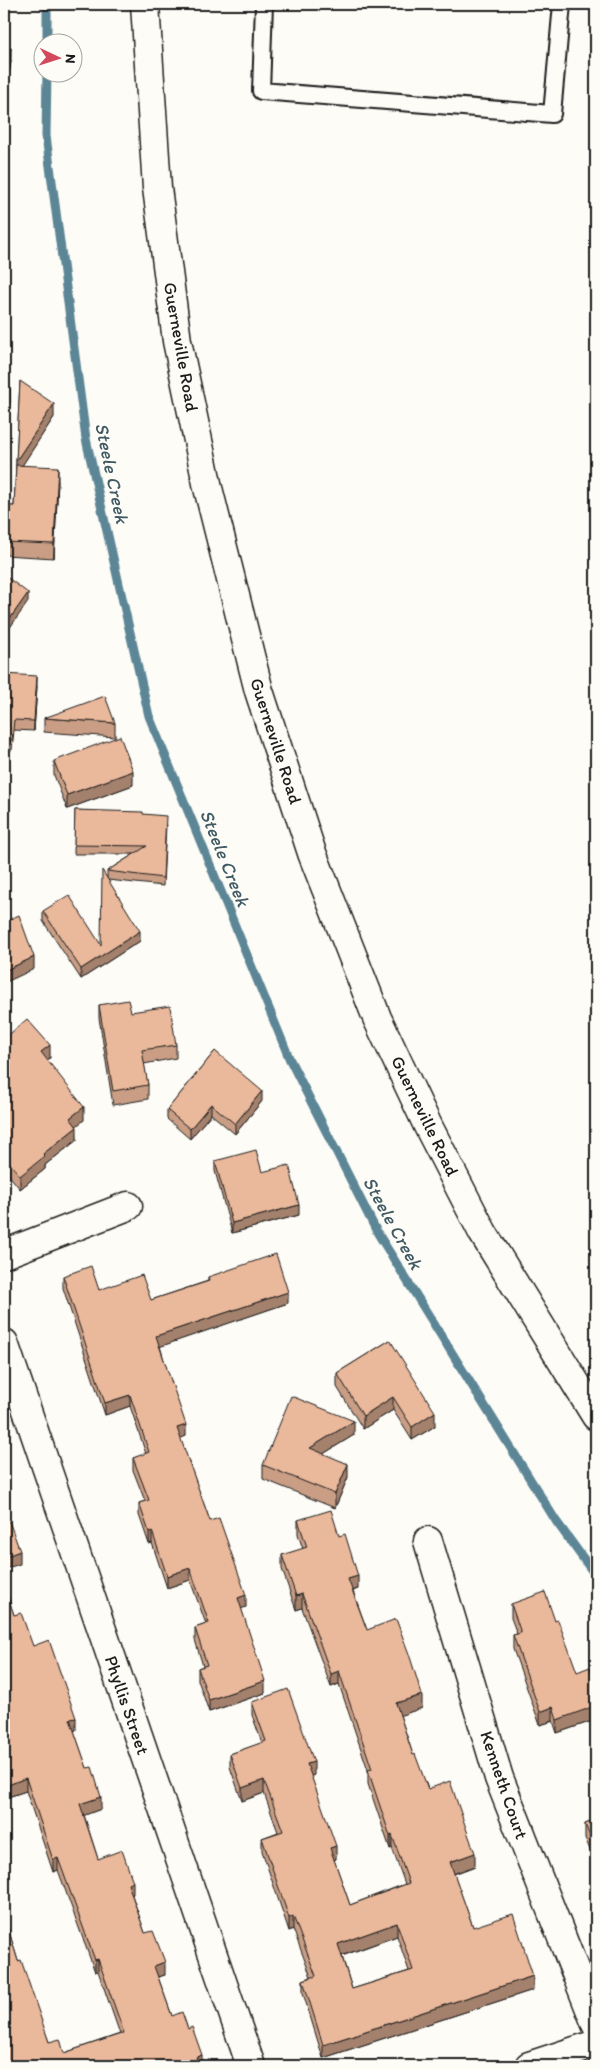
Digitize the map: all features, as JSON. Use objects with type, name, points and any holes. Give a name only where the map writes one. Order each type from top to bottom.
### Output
[{"type":"main road","name":"Guerneville Road","points":[[145,4],[157,188],[177,340],[208,488],[258,691],[312,853],[377,1018],[428,1126],[483,1233],[596,1416]]},
{"type":"main road","points":[[4,1254],[128,1206]]},
{"type":"main road","name":"Phyllis Street","points":[[4,1343],[251,2066]]},
{"type":"main road","name":"Kenneth Court","points":[[428,1541],[499,1778],[596,2024]]},
{"type":"main road","points":[[529,2066],[596,2044]]},
{"type":"lane","points":[[264,4],[260,90],[552,114],[562,4]]},
{"type":"building","points":[[4,47],[11,48],[5,86],[4,85]]},
{"type":"building","points":[[20,381],[54,404],[16,461]]},
{"type":"building","points":[[4,385],[10,389],[4,399]]},
{"type":"building","points":[[16,465],[58,467],[54,544],[4,542],[4,506],[14,506]]},
{"type":"building","points":[[4,575],[28,593],[4,627]]},
{"type":"building","points":[[4,674],[37,676],[34,721],[14,720],[12,740],[4,739]]},
{"type":"building","points":[[105,696],[115,723],[44,718]]},
{"type":"building","points":[[120,736],[133,771],[67,795],[54,761]]},
{"type":"building","points":[[75,810],[143,812],[143,814],[166,816],[163,878],[107,871],[147,846],[74,845]]},
{"type":"building","points":[[102,870],[140,931],[81,969],[43,911],[69,895],[101,945]]},
{"type":"building","points":[[19,915],[34,957],[4,971],[4,922]]},
{"type":"building","points":[[128,1000],[131,1012],[170,1006],[176,1045],[142,1050],[148,1085],[113,1091],[99,1005]]},
{"type":"building","points":[[27,1019],[50,1045],[41,1052],[84,1107],[70,1118],[77,1127],[43,1154],[45,1156],[20,1176],[4,1156],[4,1039]]},
{"type":"building","points":[[215,1051],[262,1091],[235,1124],[211,1104],[190,1129],[167,1110]]},
{"type":"building","points":[[256,1150],[262,1172],[289,1165],[299,1205],[232,1223],[215,1161]]},
{"type":"building","points":[[276,1254],[288,1292],[156,1336],[186,1425],[177,1428],[210,1521],[219,1518],[246,1595],[238,1598],[265,1681],[209,1700],[198,1668],[207,1665],[195,1628],[209,1623],[190,1568],[167,1576],[152,1531],[149,1532],[139,1503],[149,1500],[133,1458],[149,1452],[130,1395],[105,1403],[63,1276],[91,1266],[99,1290],[142,1275],[151,1300],[209,1281],[208,1277]]},
{"type":"building","points":[[390,1340],[435,1412],[412,1427],[393,1397],[363,1416],[337,1373]]},
{"type":"building","points":[[291,1396],[354,1421],[310,1448],[348,1464],[335,1494],[263,1465]]},
{"type":"building","points":[[331,1510],[339,1536],[345,1534],[358,1576],[348,1579],[367,1630],[396,1619],[422,1695],[396,1703],[413,1755],[415,1754],[428,1789],[450,1781],[475,1853],[450,1862],[473,1927],[513,1914],[533,1976],[323,2045],[303,1980],[316,1976],[293,1916],[289,1918],[262,1838],[283,1831],[264,1780],[242,1788],[230,1754],[266,1741],[252,1702],[288,1689],[314,1762],[307,1764],[336,1846],[330,1848],[350,1905],[409,1883],[392,1835],[390,1836],[368,1770],[372,1769],[339,1671],[331,1674],[302,1594],[296,1596],[282,1555],[307,1547],[298,1520]],"holes":[[[397,1923],[413,1970],[352,1989],[338,1944]]]},
{"type":"building","points":[[4,1512],[20,1551],[4,1557]]},
{"type":"building","points":[[4,1585],[14,1615],[21,1613],[33,1646],[49,1640],[76,1718],[70,1719],[87,1768],[92,1767],[101,1797],[80,1804],[98,1859],[122,1850],[133,1882],[128,1884],[145,1933],[153,1931],[165,1962],[154,1966],[172,2016],[182,2012],[188,2029],[192,2027],[202,2055],[196,2057],[200,2066],[4,2066],[4,1915],[18,1961],[21,1960],[49,2042],[60,2039],[64,2053],[124,2033],[98,1959],[95,1960],[58,1858],[53,1860],[26,1778],[8,1785],[4,1771],[4,1708],[7,1707],[4,1698]]},
{"type":"building","points":[[545,1592],[555,1621],[558,1620],[577,1672],[590,1667],[596,1683],[595,1706],[557,1720],[553,1707],[540,1712],[513,1635],[521,1633],[511,1604]]},
{"type":"building","points":[[596,1820],[596,1851],[585,1824]]},
{"type":"waterway","name":"Steele Creek","points":[[47,4],[47,32]]},
{"type":"waterway","name":"Steele Creek","points":[[47,82],[46,136],[86,439],[149,716],[290,1060],[377,1232],[556,1521],[596,1576]]}]
